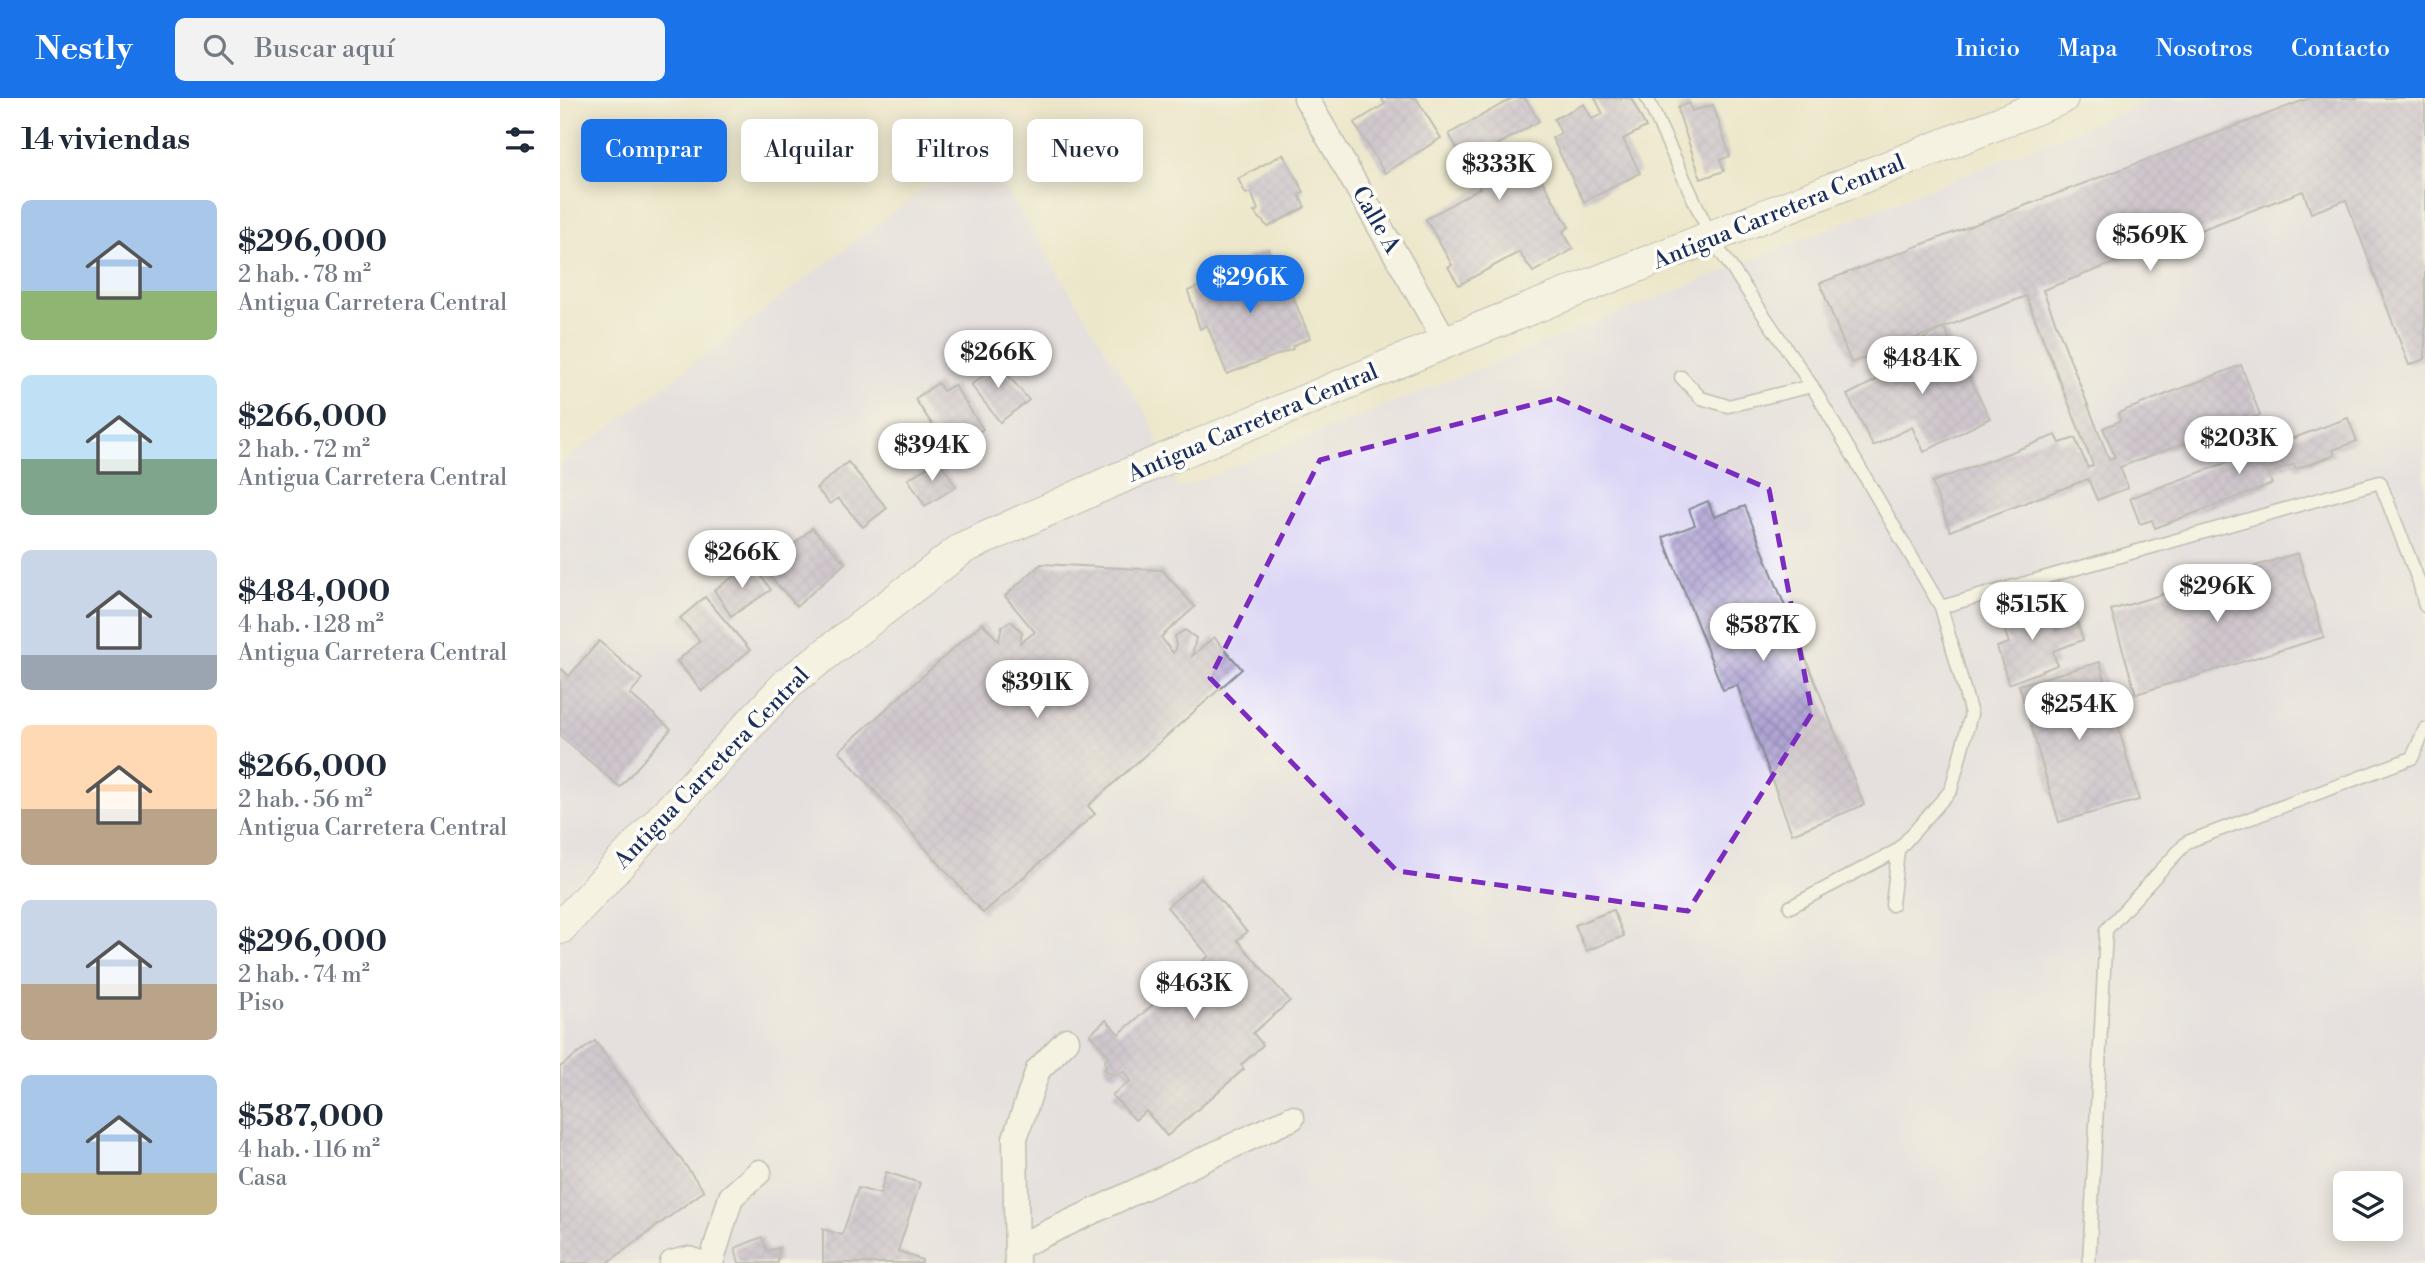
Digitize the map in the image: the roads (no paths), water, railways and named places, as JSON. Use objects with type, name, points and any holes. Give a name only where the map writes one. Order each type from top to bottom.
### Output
[{"type":"street","name":"Calle A","points":[[1306,98],[1446,342]]},
{"type":"street","name":"Antigua Carretera Central","points":[[560,928],[788,684],[963,548],[1110,482],[1446,342],[1712,239],[2062,98]]},
{"type":"street","points":[[1067,1040],[1038,1070],[1015,1138],[1017,1255],[1292,1118]]},
{"type":"street","points":[[711,1263],[731,1197],[759,1172]]},
{"type":"street","points":[[672,1263],[688,1259],[701,1263]]},
{"type":"lane","points":[[1647,98],[1712,239],[1812,386],[1941,607],[1971,714],[1951,790],[1898,850],[1790,907]]},
{"type":"lane","points":[[1681,377],[1702,398],[1728,406],[1812,386]]},
{"type":"lane","points":[[1941,607],[2380,482],[2422,581],[2425,606]]},
{"type":"lane","points":[[2089,1263],[2106,930],[2187,842],[2412,758],[2425,729]]},
{"type":"lane","points":[[1892,905],[1898,850]]}]
